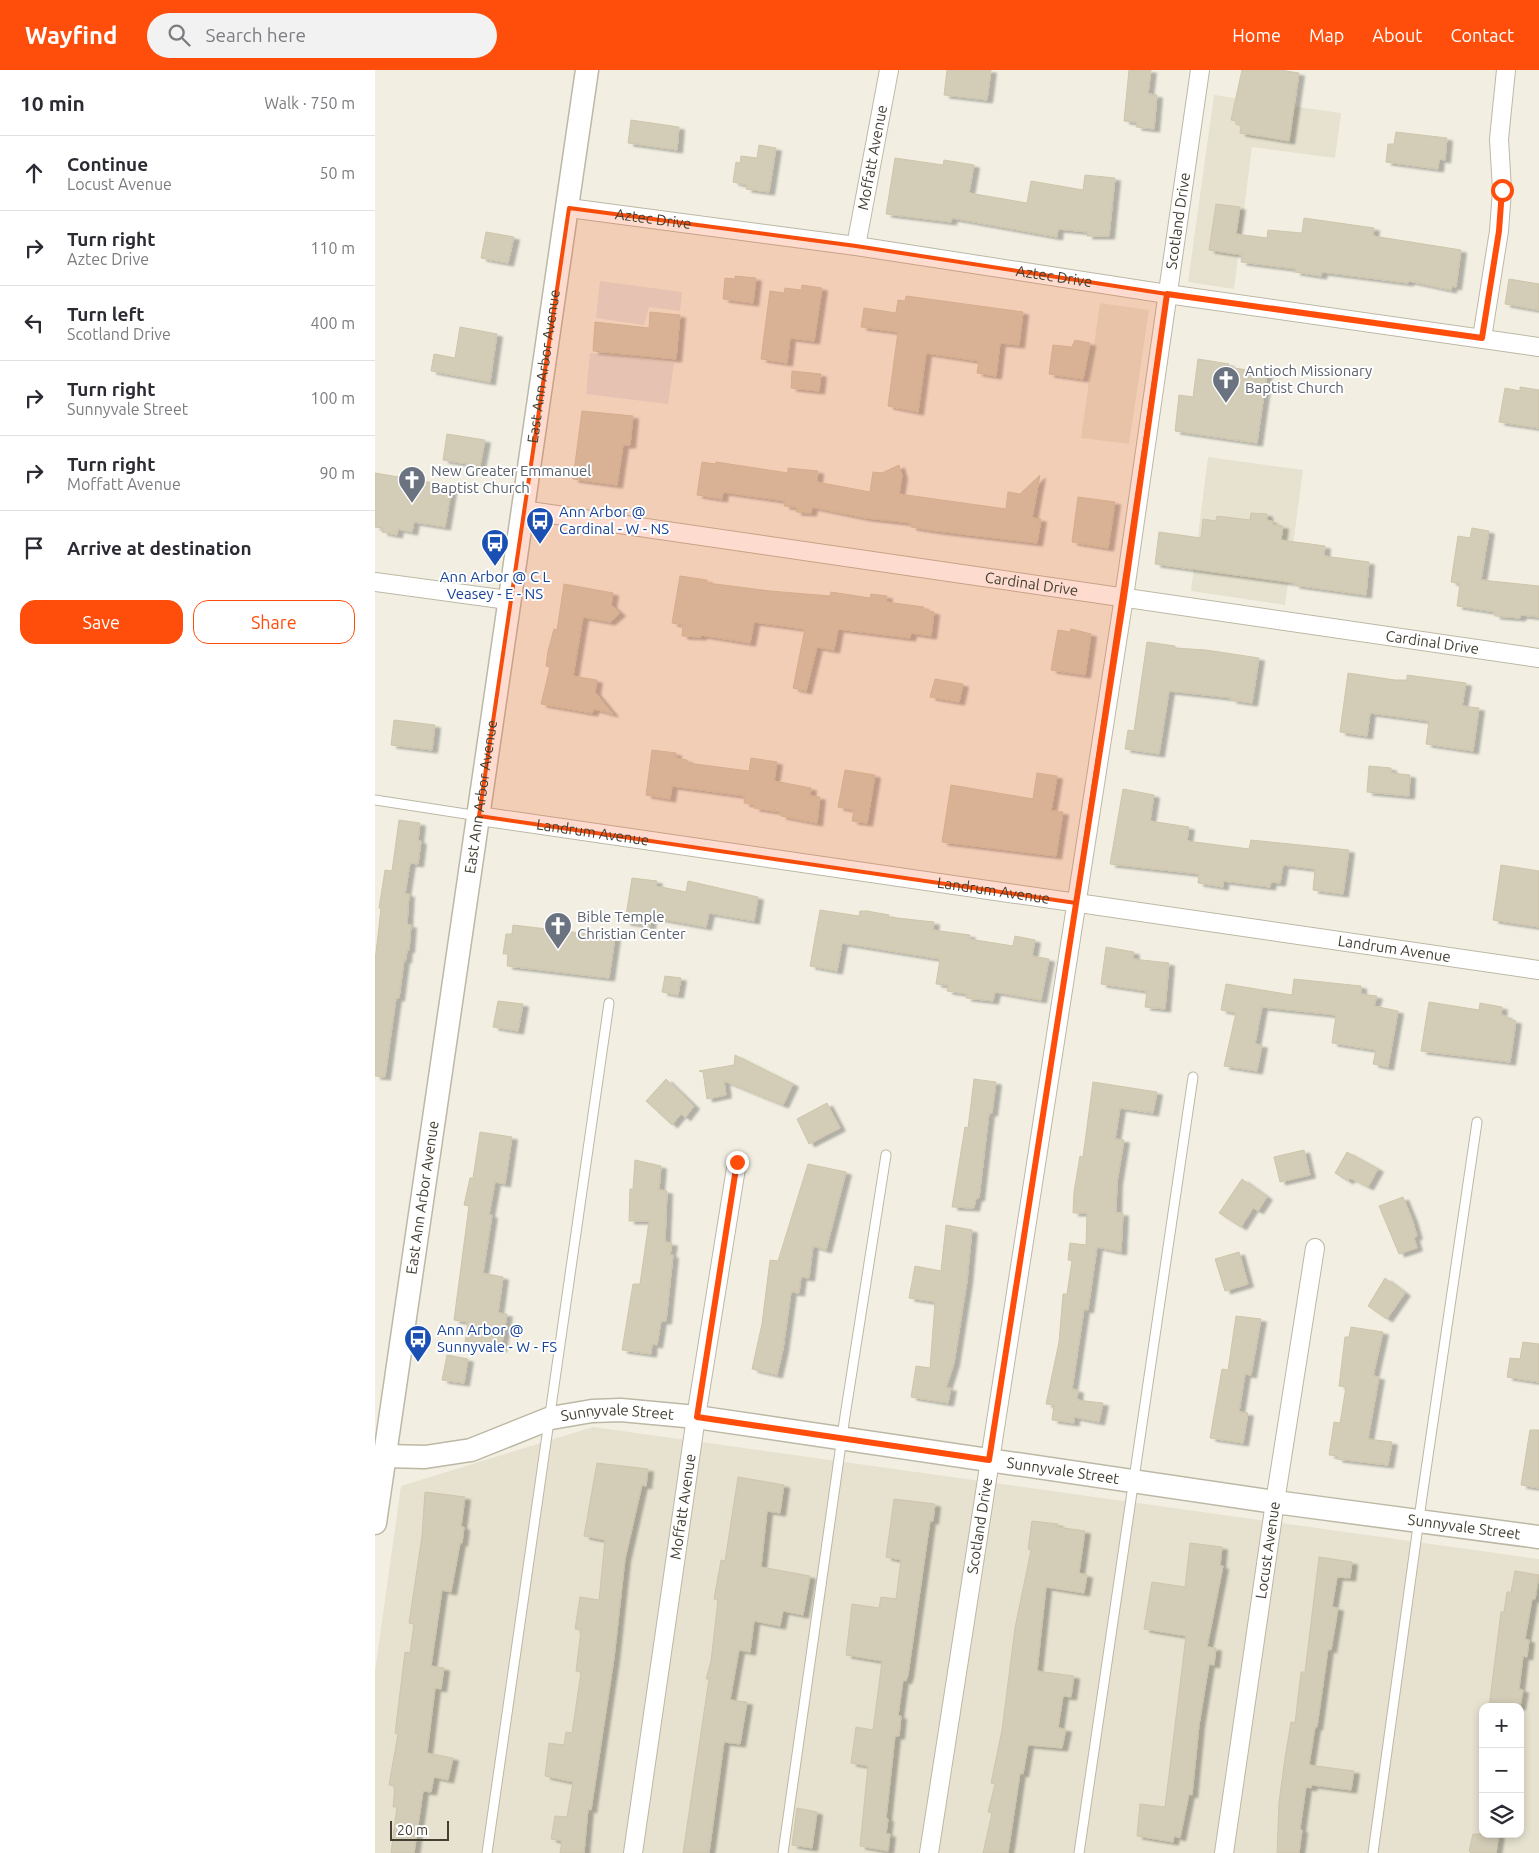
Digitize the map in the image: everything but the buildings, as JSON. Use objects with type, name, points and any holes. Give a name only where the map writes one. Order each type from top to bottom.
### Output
[{"type":"street","name":"East Ann Arbor Avenue","points":[[375,1523],[378,1455],[479,816],[509,600],[569,208],[587,70]]},
{"type":"street","name":"Moffatt Avenue","points":[[856,246],[889,70]]},
{"type":"street","name":"Scotland Drive","points":[[929,1853],[1124,597],[1199,70]]},
{"type":"street","points":[[1482,338],[1499,231],[1502,190],[1499,139],[1506,70]]},
{"type":"street","name":"Aztec Drive","points":[[569,208],[856,246],[1167,294],[1539,347]]},
{"type":"street","name":"Cardinal Drive","points":[[523,510],[1539,658]]},
{"type":"street","points":[[375,582],[509,600]]},
{"type":"street","name":"Landrum Avenue","points":[[479,816],[1539,970]]},
{"type":"street","name":"Moffatt Avenue","points":[[633,1853],[697,1417],[737,1162]]},
{"type":"street","name":"Locust Avenue","points":[[1224,1853],[1275,1502],[1315,1248]]},
{"type":"street","name":"Sunnyvale Street","points":[[378,1455],[425,1457],[471,1450],[551,1418],[592,1411],[621,1410],[697,1417],[1275,1502],[1539,1537]]},
{"type":"lane","points":[[375,800],[479,816]]},
{"type":"lane","points":[[487,1853],[551,1418],[609,1003]]},
{"type":"lane","points":[[1079,1853],[1193,1077]]},
{"type":"lane","points":[[1373,1853],[1477,1122]]},
{"type":"lane","points":[[783,1853],[842,1438],[886,1155]]},
{"type":"highlighted area","points":[[569,208],[856,246],[1167,294],[1076,903],[479,816]]},
{"type":"shaded area","points":[[1214,95],[1341,113],[1335,158],[1252,147],[1234,289],[1188,282]]},
{"type":"shaded area","points":[[600,281],[682,292],[680,311],[649,307],[644,325],[596,318]]},
{"type":"shaded area","points":[[1100,303],[1149,310],[1129,444],[1081,438]]},
{"type":"shaded area","points":[[590,353],[674,363],[668,404],[586,394]]},
{"type":"shaded area","points":[[1208,457],[1303,470],[1285,605],[1191,591]]},
{"type":"shaded area","points":[[593,1427],[1539,1559],[1539,1853],[375,1853],[375,1671],[401,1486]]},
{"type":"place","name":"Antioch Missionary Baptist Church","points":[[1226,404]]},
{"type":"place","name":"New Greater Emmanuel Baptist Church","points":[[412,504]]},
{"type":"place","name":"Ann Arbor @ Cardinal - W - NS","points":[[540,545]]},
{"type":"place","name":"Ann Arbor @ C L Veasey - E - NS","points":[[495,567]]},
{"type":"place","name":"Bible Temple Christian Center","points":[[558,950]]},
{"type":"place","name":"Ann Arbor @ Sunnyvale - W - FS","points":[[418,1363]]},
{"type":"route","points":[[737,1162],[697,1417],[989,1460],[1124,597],[1167,294],[1482,338],[1499,231],[1502,190]]}]
